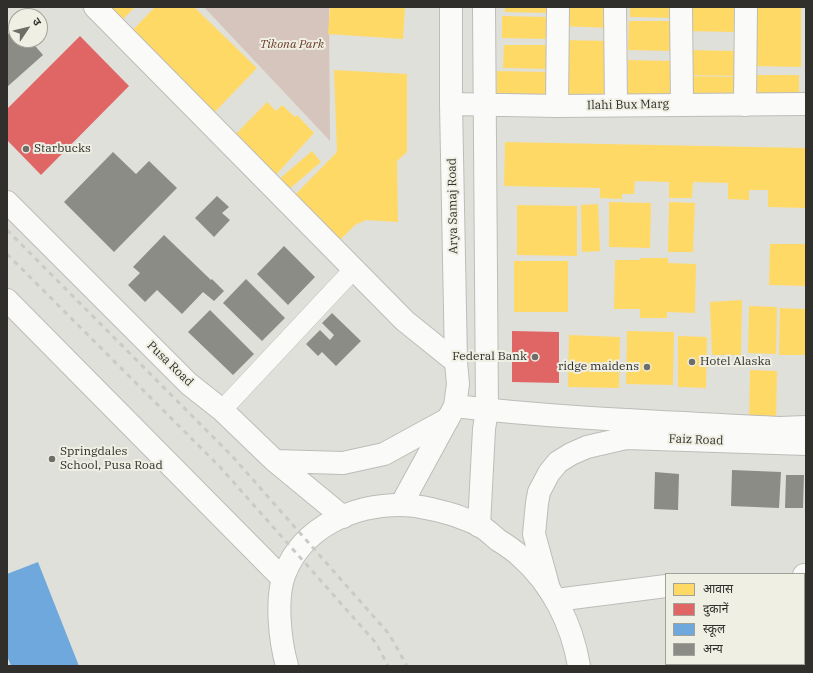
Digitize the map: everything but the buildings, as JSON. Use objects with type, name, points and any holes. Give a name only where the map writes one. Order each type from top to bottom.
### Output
[{"type":"street","points":[[95,7],[405,321],[456,362]]},
{"type":"street","name":"Arya Samaj Road","points":[[452,7],[451,104],[456,362],[458,384],[452,412]]},
{"type":"street","points":[[479,526],[485,419],[484,7]]},
{"type":"street","points":[[558,7],[558,106]]},
{"type":"street","points":[[616,7],[616,105]]},
{"type":"street","points":[[681,7],[682,104]]},
{"type":"street","points":[[745,105],[746,7]]},
{"type":"street","points":[[806,92],[806,104]]},
{"type":"street","name":"Ilahi Bux Marg","points":[[451,104],[558,106],[806,104]]},
{"type":"street","name":"Pusa Road","points":[[7,202],[188,384],[222,410],[275,461],[343,517]]},
{"type":"street","points":[[222,410],[354,268]]},
{"type":"street","points":[[7,300],[283,579]]},
{"type":"street","points":[[401,505],[452,412]]},
{"type":"street","points":[[275,461],[344,463],[384,454],[452,412],[485,419],[712,424],[806,428]]},
{"type":"street","name":"Faiz Road","points":[[552,595],[534,534],[535,521],[540,492],[549,473],[558,462],[571,454],[587,448],[626,438],[806,444]]},
{"type":"street","points":[[285,665],[280,621],[281,593],[283,579],[292,558],[304,543],[322,527],[343,517],[372,508],[401,505],[415,506],[444,512],[479,526],[520,555],[540,577],[552,595],[572,637],[579,666]]},
{"type":"street","points":[[552,595],[665,586]]},
{"type":"green space","name":"Tikona Park","points":[[204,7],[329,7],[330,141]]},
{"type":"railway","points":[[7,230],[232,456],[389,634],[407,666]]},
{"type":"railway","points":[[7,254],[220,467],[376,643],[388,666]]},
{"type":"place","name":"Starbucks","points":[[26,149]]},
{"type":"place","name":"Federal Bank","points":[[535,357]]},
{"type":"place","name":"Hotel Alaska","points":[[692,362]]},
{"type":"place","name":"ridge maidens","points":[[647,367]]},
{"type":"place","name":"Springdales School, Pusa Road","points":[[52,459]]}]
